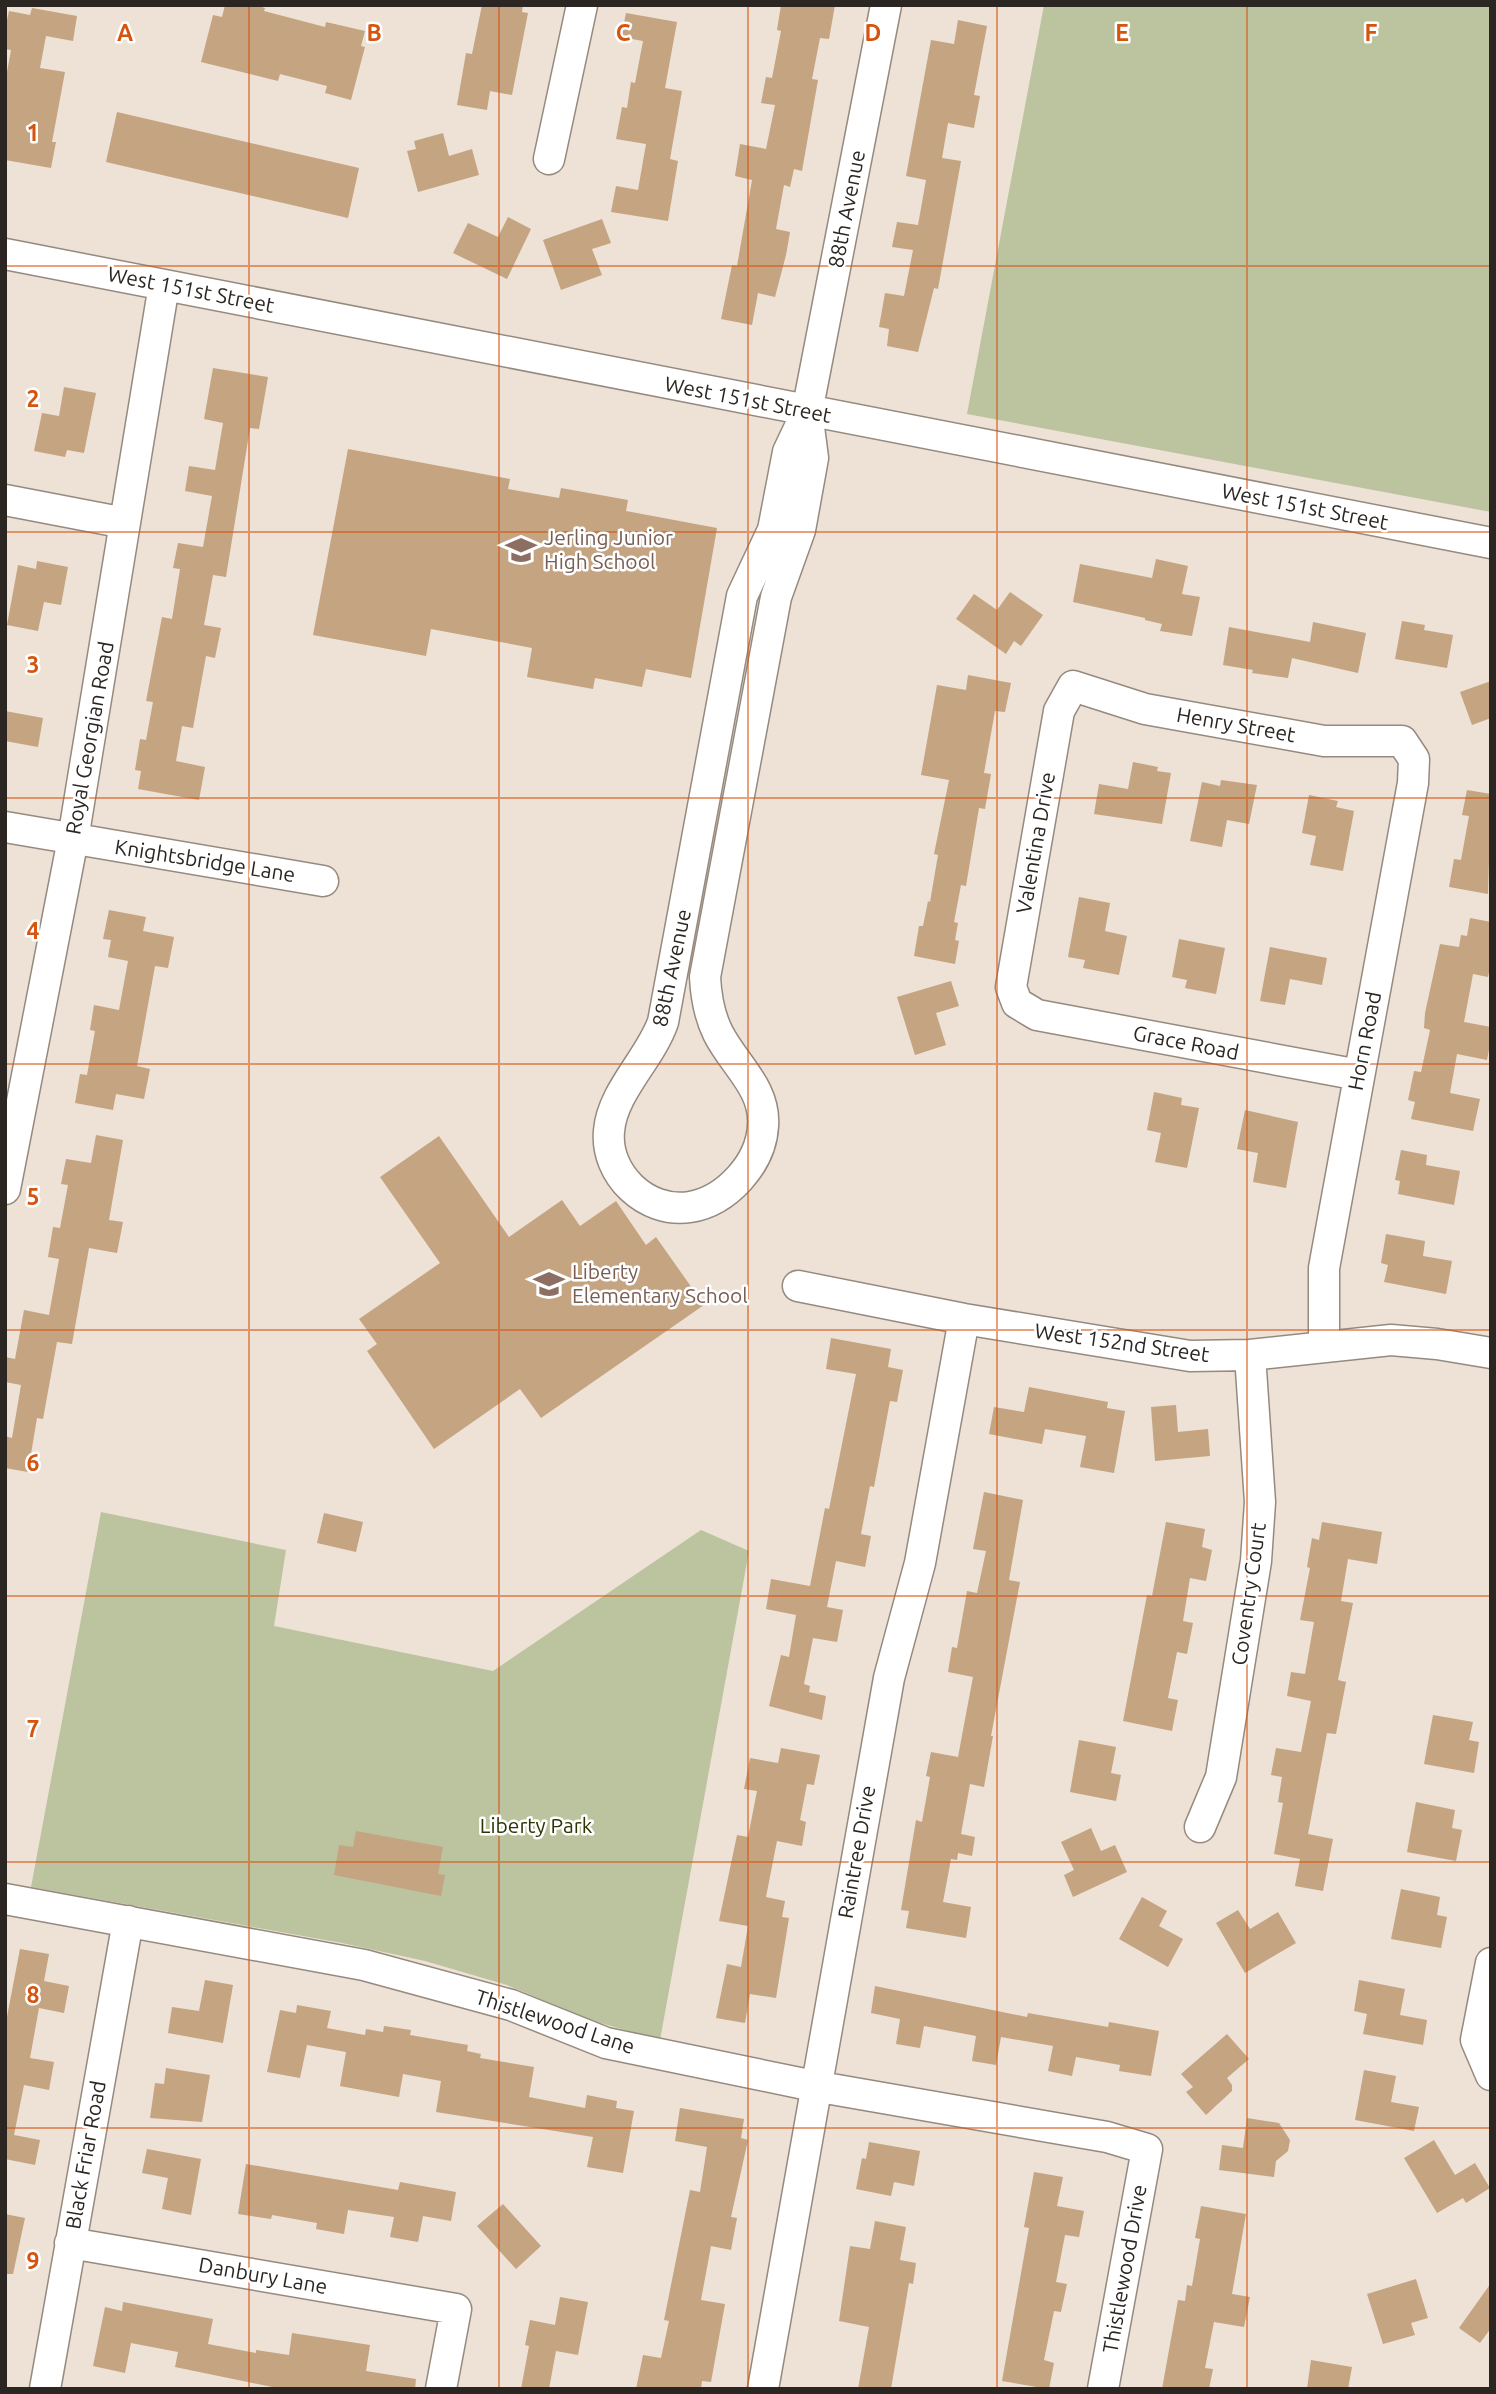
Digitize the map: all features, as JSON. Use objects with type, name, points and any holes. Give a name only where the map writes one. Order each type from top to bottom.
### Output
[{"type":"street","points":[[549,159],[582,5]]},
{"type":"street","name":"88th Avenue","points":[[807,412],[813,458],[807,494],[798,537],[776,597],[705,977],[711,1017],[719,1035],[759,1094],[764,1111],[763,1129],[754,1159],[730,1187],[692,1207],[676,1208],[655,1203],[622,1179],[609,1145],[609,1129],[620,1100],[658,1038],[663,1022],[742,596],[773,530],[788,452],[807,412],[886,5]]},
{"type":"street","name":"West 151st Street","points":[[5,254],[1491,543]]},
{"type":"street","name":"Royal Georgian Road","points":[[5,1189],[73,839],[164,285]]},
{"type":"street","points":[[5,500],[125,523]]},
{"type":"street","name":"Henry Street","points":[[1073,686],[1145,709],[1324,741],[1402,741]]},
{"type":"street","name":"Valentina Drive","points":[[1017,1003],[1011,987],[1059,711],[1073,686]]},
{"type":"street","name":"Horn Road","points":[[1324,1346],[1324,1268],[1413,783],[1414,759],[1402,741]]},
{"type":"street","name":"Knightsbridge Lane","points":[[5,827],[323,881]]},
{"type":"street","name":"Grace Road","points":[[1017,1003],[1037,1015],[1359,1075]]},
{"type":"street","name":"West 152nd Street","points":[[798,1286],[964,1319],[1153,1352],[1223,1357],[1250,1356],[1391,1340],[1491,1353]]},
{"type":"street","name":"Raintree Drive","points":[[763,2389],[814,2086],[889,1678],[920,1563],[964,1319]]},
{"type":"street","name":"Coventry Court","points":[[1200,1826],[1221,1777],[1256,1561],[1260,1502],[1250,1356]]},
{"type":"street","name":"Thistlewood Lane","points":[[5,1899],[364,1965],[511,2005],[607,2043],[814,2086],[1107,2137],[1147,2149]]},
{"type":"street","name":"Black Friar Road","points":[[45,2389],[128,1921]]},
{"type":"street","points":[[1491,1963],[1476,2040],[1491,2075]]},
{"type":"street","name":"Thistlewood Drive","points":[[1103,2389],[1147,2149]]},
{"type":"street","name":"Danbury Lane","points":[[70,2243],[456,2309],[441,2389]]},
{"type":"green space","points":[[1044,5],[1491,5],[1491,512],[967,414]]},
{"type":"green space","name":"Liberty Park","points":[[101,1512],[286,1550],[274,1626],[493,1671],[701,1530],[749,1551],[660,2040],[590,2020],[507,1985],[425,1961],[342,1943],[31,1887]]},
{"type":"building","points":[[225,5],[255,5],[265,8],[264,11],[325,27],[326,22],[365,31],[361,46],[365,47],[351,100],[325,93],[327,86],[280,74],[278,81],[201,62],[213,15],[222,17]]},
{"type":"building","points":[[482,5],[523,5],[522,12],[528,13],[512,95],[490,91],[487,110],[457,105],[466,53],[472,54]]},
{"type":"building","points":[[781,5],[835,5],[829,39],[820,38],[812,79],[818,80],[802,171],[794,169],[790,187],[784,185],[776,229],[790,232],[786,255],[775,297],[758,293],[752,325],[721,319],[732,265],[737,266],[752,180],[735,176],[740,144],[766,149],[775,105],[761,103],[766,77],[772,78],[781,31],[777,30]]},
{"type":"building","points":[[32,8],[77,16],[73,41],[46,36],[40,68],[65,72],[52,142],[56,142],[51,168],[5,160],[5,83],[11,50],[5,49],[5,29],[9,11],[30,15]]},
{"type":"building","points":[[626,13],[677,22],[665,88],[682,91],[670,159],[678,161],[668,221],[611,212],[616,186],[638,190],[646,144],[616,139],[622,107],[627,108],[631,82],[635,83],[643,41],[621,37]]},
{"type":"building","points":[[958,20],[987,26],[974,95],[980,96],[974,128],[948,123],[942,158],[961,161],[938,289],[934,288],[918,352],[887,346],[889,329],[879,327],[885,293],[904,296],[913,250],[892,247],[897,222],[918,225],[926,180],[906,176],[931,40],[954,44]]},
{"type":"building","points":[[117,112],[359,168],[348,218],[106,162]]},
{"type":"building","points":[[443,133],[449,156],[472,149],[479,175],[418,192],[407,151],[416,149],[414,141]]},
{"type":"building","points":[[508,217],[531,229],[507,279],[453,253],[468,223],[498,237]]},
{"type":"building","points":[[602,219],[611,243],[592,249],[602,275],[561,290],[543,240]]},
{"type":"building","points":[[213,368],[268,377],[259,429],[250,428],[226,577],[213,575],[204,625],[221,628],[215,658],[206,656],[193,728],[182,726],[176,761],[205,767],[199,800],[138,789],[141,771],[135,770],[140,739],[146,740],[153,702],[146,701],[162,617],[172,619],[180,569],[173,568],[178,543],[203,547],[212,496],[185,491],[189,466],[215,470],[223,423],[204,419]]},
{"type":"building","points":[[64,387],[96,393],[84,453],[67,450],[65,457],[34,451],[42,413],[59,416]]},
{"type":"building","name":"Jerling Junior High School","points":[[348,449],[510,479],[508,489],[559,498],[561,488],[628,500],[626,511],[717,528],[691,678],[646,669],[642,687],[595,678],[593,689],[527,677],[532,648],[431,629],[426,656],[313,635]]},
{"type":"building","points":[[1156,559],[1188,566],[1182,594],[1200,597],[1192,636],[1160,631],[1162,624],[1145,618],[1073,602],[1080,564],[1152,578]]},
{"type":"building","points":[[37,561],[68,567],[61,605],[44,602],[38,631],[7,625],[18,565],[36,569]]},
{"type":"building","points":[[1010,592],[1043,615],[1021,646],[1014,641],[1006,654],[956,619],[974,594],[997,610]]},
{"type":"building","points":[[1402,621],[1425,625],[1424,630],[1453,635],[1447,668],[1395,659]]},
{"type":"building","points":[[1313,622],[1366,633],[1358,673],[1292,658],[1288,678],[1252,673],[1253,670],[1223,665],[1229,627],[1310,642]]},
{"type":"building","points":[[968,675],[1011,683],[1005,712],[995,711],[984,773],[991,774],[985,809],[979,808],[966,886],[961,885],[954,922],[958,923],[955,940],[959,941],[955,964],[914,956],[919,926],[923,926],[928,901],[930,902],[938,855],[934,854],[949,780],[921,775],[937,685],[966,690]]},
{"type":"building","points":[[1491,681],[1491,718],[1472,725],[1460,692]]},
{"type":"building","points":[[5,711],[43,718],[38,747],[5,741]]},
{"type":"building","points":[[1133,762],[1158,767],[1157,771],[1171,773],[1162,824],[1094,814],[1099,784],[1128,789]]},
{"type":"building","points":[[1221,780],[1257,785],[1249,824],[1227,820],[1222,847],[1190,841],[1202,782],[1220,786]]},
{"type":"building","points":[[1467,790],[1491,794],[1488,894],[1449,887],[1454,859],[1461,860],[1469,816],[1462,815]]},
{"type":"building","points":[[1309,795],[1338,801],[1336,807],[1354,811],[1343,871],[1310,865],[1316,836],[1302,833]]},
{"type":"building","points":[[1079,897],[1110,903],[1105,931],[1127,936],[1119,975],[1083,968],[1085,960],[1068,957]]},
{"type":"building","points":[[109,910],[146,917],[143,931],[174,937],[168,968],[155,966],[137,1066],[150,1069],[144,1099],[116,1094],[113,1110],[75,1103],[80,1074],[87,1075],[95,1031],[90,1030],[94,1005],[119,1010],[128,961],[108,957],[111,940],[103,939]]},
{"type":"building","points":[[1470,918],[1491,922],[1491,962],[1488,977],[1473,974],[1464,1022],[1491,1027],[1491,1039],[1487,1060],[1457,1054],[1450,1093],[1480,1099],[1473,1131],[1411,1119],[1415,1102],[1408,1100],[1414,1071],[1421,1072],[1430,1030],[1424,1028],[1425,1013],[1440,944],[1459,947],[1461,935],[1467,936]]},
{"type":"building","points":[[1179,939],[1225,948],[1216,994],[1185,988],[1187,980],[1172,977]]},
{"type":"building","points":[[1270,947],[1327,958],[1322,985],[1290,979],[1285,1005],[1260,1001]]},
{"type":"building","points":[[951,981],[959,1006],[936,1013],[946,1045],[915,1055],[897,997]]},
{"type":"building","points":[[1154,1092],[1182,1098],[1181,1105],[1199,1108],[1187,1168],[1155,1162],[1161,1133],[1147,1130]]},
{"type":"building","points":[[1245,1110],[1298,1122],[1286,1188],[1253,1182],[1258,1153],[1237,1149]]},
{"type":"building","points":[[96,1135],[123,1140],[109,1220],[123,1222],[117,1253],[89,1248],[72,1344],[57,1342],[43,1419],[37,1418],[28,1472],[5,1468],[5,1436],[12,1438],[21,1385],[5,1382],[5,1357],[15,1359],[24,1310],[49,1315],[59,1259],[48,1257],[53,1227],[60,1228],[68,1185],[61,1184],[66,1159],[91,1163]]},
{"type":"building","name":"Liberty Elementary School","points":[[439,1136],[509,1237],[562,1200],[580,1226],[616,1201],[646,1245],[656,1237],[704,1305],[541,1418],[520,1389],[434,1449],[367,1351],[377,1344],[359,1319],[440,1263],[380,1177]]},
{"type":"building","points":[[1401,1150],[1427,1155],[1426,1165],[1460,1171],[1454,1205],[1398,1194],[1400,1181],[1395,1180]]},
{"type":"building","points":[[1386,1234],[1425,1241],[1423,1256],[1452,1261],[1446,1294],[1384,1282],[1388,1265],[1381,1263]]},
{"type":"building","points":[[831,1338],[891,1349],[888,1367],[903,1370],[897,1402],[890,1401],[874,1487],[870,1486],[861,1534],[871,1536],[865,1567],[836,1561],[827,1607],[843,1610],[837,1642],[813,1638],[804,1684],[810,1686],[809,1692],[826,1696],[822,1720],[769,1706],[781,1655],[789,1657],[796,1615],[766,1609],[771,1579],[810,1586],[825,1508],[829,1509],[856,1374],[826,1369]]},
{"type":"building","points":[[1029,1387],[1108,1402],[1107,1408],[1125,1411],[1114,1473],[1080,1467],[1086,1436],[1045,1429],[1042,1444],[989,1434],[994,1407],[1024,1412]]},
{"type":"building","points":[[1176,1405],[1178,1432],[1208,1429],[1210,1456],[1155,1461],[1151,1407]]},
{"type":"building","points":[[984,1492],[1023,1500],[1009,1580],[1020,1582],[984,1787],[970,1784],[961,1834],[975,1837],[972,1856],[958,1853],[957,1860],[951,1859],[943,1902],[971,1907],[966,1938],[906,1928],[909,1911],[901,1910],[916,1820],[922,1822],[930,1777],[926,1776],[931,1752],[958,1757],[973,1677],[948,1672],[952,1647],[957,1648],[967,1591],[977,1593],[986,1551],[973,1549]]},
{"type":"building","points":[[324,1513],[363,1522],[356,1552],[317,1543]]},
{"type":"building","points":[[1166,1522],[1205,1529],[1202,1547],[1212,1550],[1206,1581],[1190,1578],[1183,1621],[1193,1623],[1187,1654],[1177,1652],[1168,1698],[1178,1700],[1172,1731],[1123,1721],[1147,1595],[1152,1596]]},
{"type":"building","points":[[1322,1522],[1382,1532],[1377,1564],[1348,1559],[1341,1601],[1353,1603],[1338,1680],[1346,1682],[1336,1734],[1327,1733],[1308,1834],[1333,1839],[1323,1891],[1295,1886],[1300,1859],[1274,1854],[1283,1803],[1278,1802],[1282,1777],[1271,1775],[1276,1748],[1301,1752],[1311,1701],[1287,1696],[1291,1672],[1305,1674],[1314,1622],[1300,1620],[1310,1568],[1307,1567],[1312,1538],[1319,1540]]},
{"type":"building","points":[[1433,1715],[1473,1722],[1469,1740],[1479,1742],[1474,1773],[1424,1764]]},
{"type":"building","points":[[1079,1740],[1116,1747],[1111,1773],[1121,1775],[1116,1801],[1070,1792]]},
{"type":"building","points":[[781,1748],[820,1755],[814,1785],[807,1784],[800,1820],[806,1822],[802,1846],[777,1841],[766,1897],[785,1901],[782,1917],[789,1918],[776,1998],[750,1994],[745,2023],[716,2018],[727,1964],[741,1967],[748,1926],[719,1921],[737,1835],[748,1837],[757,1791],[744,1789],[750,1758],[778,1763]]},
{"type":"building","points":[[1416,1802],[1455,1810],[1452,1828],[1462,1830],[1456,1861],[1407,1852]]},
{"type":"building","points":[[1091,1828],[1101,1851],[1115,1845],[1127,1872],[1073,1897],[1064,1875],[1074,1870],[1061,1842]]},
{"type":"building","points":[[356,1831],[443,1847],[438,1874],[445,1875],[441,1896],[334,1875],[339,1845],[353,1847]]},
{"type":"building","points":[[1401,1889],[1440,1897],[1437,1915],[1447,1917],[1441,1948],[1391,1939]]},
{"type":"building","points":[[1142,1897],[1167,1911],[1159,1926],[1183,1939],[1168,1967],[1119,1939]]},
{"type":"building","points":[[1238,1910],[1250,1929],[1278,1912],[1296,1943],[1245,1973],[1216,1923]]},
{"type":"building","points":[[20,1949],[49,1954],[44,1981],[69,1986],[64,2013],[39,2008],[30,2058],[54,2062],[49,2090],[24,2085],[14,2135],[40,2140],[35,2165],[5,2159],[5,2027]]},
{"type":"building","points":[[205,1980],[233,1985],[223,2043],[168,2033],[172,2007],[199,2011]]},
{"type":"building","points":[[1359,1980],[1405,1989],[1400,2015],[1427,2020],[1423,2045],[1363,2034],[1367,2014],[1354,2011]]},
{"type":"building","points":[[875,1986],[1027,2017],[1028,2013],[1108,2027],[1109,2022],[1159,2031],[1151,2076],[1119,2071],[1120,2065],[1076,2057],[1072,2076],[1048,2071],[1053,2046],[1001,2037],[996,2065],[972,2061],[976,2036],[924,2026],[920,2048],[896,2044],[900,2019],[871,2013]]},
{"type":"building","points":[[297,2005],[331,2011],[327,2028],[365,2035],[366,2029],[383,2032],[384,2026],[411,2030],[410,2035],[468,2045],[467,2051],[481,2054],[480,2058],[534,2067],[529,2097],[585,2108],[587,2095],[617,2101],[616,2108],[634,2111],[623,2173],[587,2167],[593,2137],[436,2112],[441,2081],[403,2074],[399,2097],[340,2086],[346,2052],[307,2045],[300,2078],[267,2072],[280,2010],[296,2013]]},
{"type":"building","points":[[1227,2034],[1249,2059],[1227,2078],[1232,2085],[1232,2091],[1206,2115],[1186,2092],[1193,2087],[1181,2074]]},
{"type":"building","points":[[166,2068],[210,2075],[202,2122],[150,2118],[155,2083],[164,2084]]},
{"type":"building","points":[[1364,2070],[1396,2076],[1391,2102],[1419,2107],[1414,2131],[1355,2120]]},
{"type":"building","points":[[680,2108],[744,2119],[741,2138],[748,2140],[731,2217],[737,2218],[731,2250],[711,2246],[701,2300],[725,2304],[711,2382],[702,2381],[701,2389],[636,2389],[643,2355],[661,2358],[669,2321],[664,2320],[690,2190],[700,2192],[707,2147],[675,2141]]},
{"type":"building","points":[[1247,2118],[1279,2123],[1290,2140],[1288,2151],[1276,2161],[1274,2177],[1219,2170],[1222,2145],[1243,2148]]},
{"type":"building","points":[[1434,2140],[1455,2175],[1475,2163],[1490,2188],[1466,2203],[1463,2198],[1437,2213],[1404,2158]]},
{"type":"building","points":[[869,2142],[920,2151],[914,2186],[894,2182],[891,2196],[856,2189],[862,2158],[866,2159]]},
{"type":"building","points":[[147,2149],[201,2159],[191,2215],[162,2209],[168,2178],[142,2173]]},
{"type":"building","points":[[246,2164],[398,2190],[400,2182],[456,2192],[451,2221],[423,2216],[418,2242],[390,2237],[394,2217],[348,2210],[344,2234],[316,2229],[317,2223],[272,2215],[271,2219],[238,2214]]},
{"type":"building","points":[[1034,2172],[1063,2177],[1057,2206],[1084,2211],[1079,2237],[1065,2235],[1056,2282],[1067,2284],[1061,2312],[1054,2311],[1044,2360],[1054,2363],[1049,2389],[1002,2381],[1029,2228],[1024,2227]]},
{"type":"building","points":[[503,2204],[541,2246],[516,2269],[477,2226]]},
{"type":"building","points":[[1201,2206],[1246,2214],[1232,2294],[1250,2297],[1244,2327],[1214,2322],[1205,2368],[1213,2369],[1209,2389],[1162,2389],[1178,2300],[1185,2301],[1187,2285],[1192,2286],[1200,2239],[1195,2238]]},
{"type":"building","points":[[5,2214],[25,2218],[13,2274],[5,2274]]},
{"type":"building","points":[[875,2221],[906,2227],[900,2260],[916,2263],[913,2284],[909,2283],[891,2389],[858,2389],[869,2327],[839,2321],[850,2246],[870,2249]]},
{"type":"building","points":[[1416,2279],[1428,2318],[1411,2323],[1415,2335],[1383,2344],[1367,2294]]},
{"type":"building","points":[[1491,2283],[1491,2328],[1480,2343],[1459,2328]]},
{"type":"building","points":[[560,2297],[588,2302],[578,2355],[556,2351],[549,2389],[521,2389],[529,2346],[525,2345],[530,2320],[555,2325]]},
{"type":"building","points":[[123,2302],[213,2319],[208,2344],[256,2353],[256,2350],[289,2355],[292,2333],[370,2345],[366,2371],[416,2379],[415,2389],[282,2389],[175,2367],[178,2352],[131,2343],[125,2373],[93,2366],[105,2307],[122,2311]]},
{"type":"building","points":[[1311,2360],[1352,2367],[1348,2389],[1307,2389]]},
{"type":"place","name":"Jerling Junior High School","points":[[521,550]]},
{"type":"place","name":"Liberty Elementary School","points":[[549,1284]]}]
